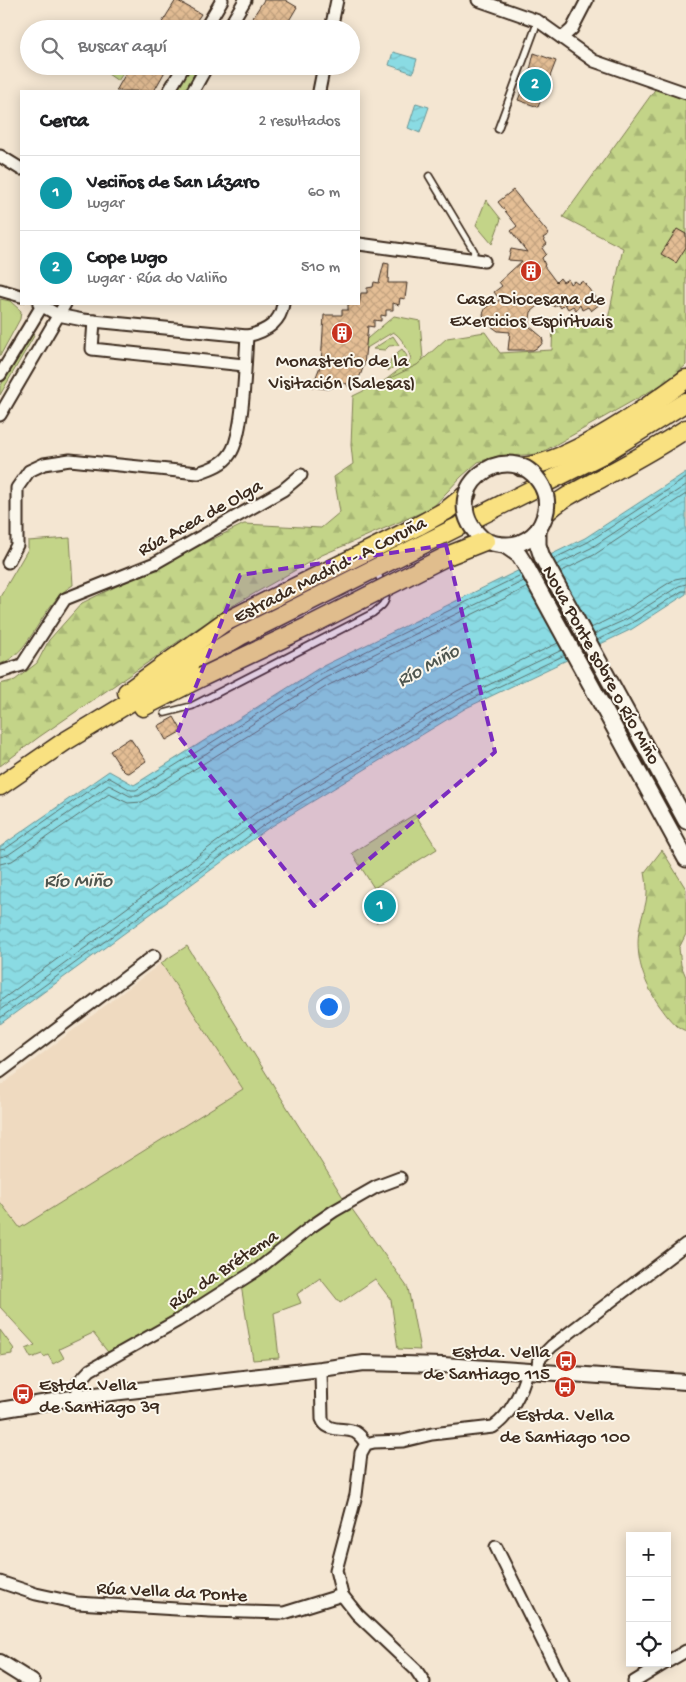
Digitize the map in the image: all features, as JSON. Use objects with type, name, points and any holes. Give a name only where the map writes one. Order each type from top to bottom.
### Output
[{"type":"highway","points":[[521,467],[534,466],[546,462],[584,444],[686,379]]},
{"type":"highway","name":"Estrada Madrid - A Coruña","points":[[1,783],[59,745],[240,636],[601,455],[686,402]]},
{"type":"highway","points":[[546,513],[572,494],[643,455],[686,428]]},
{"type":"highway","points":[[1,783],[46,742],[119,697],[223,623],[418,526],[447,510],[466,494]]},
{"type":"highway","points":[[1,783],[89,739],[133,712],[202,676],[310,626],[447,556],[485,541]]},
{"type":"main road","points":[[508,464],[521,467],[539,481],[544,490],[547,503],[546,513],[538,530],[526,540],[513,545],[506,546],[485,541],[473,529],[467,518],[466,494],[472,482],[482,472],[494,466],[508,464]]},
{"type":"main road","name":"Nova Ponte sobre o Río Miño","points":[[538,530],[538,544],[542,557],[686,821]]},
{"type":"main road","name":"Nova Ponte sobre o Río Miño","points":[[506,546],[519,555],[526,566],[686,859]]},
{"type":"street","points":[[210,20],[222,0]]},
{"type":"street","points":[[233,20],[245,0]]},
{"type":"street","points":[[334,20],[337,0]]},
{"type":"street","points":[[478,0],[538,21],[594,61],[686,93]]},
{"type":"street","points":[[562,38],[572,29],[588,0]]},
{"type":"street","points":[[170,90],[179,75]]},
{"type":"street","points":[[194,90],[202,75]]},
{"type":"street","points":[[320,90],[323,75]]},
{"type":"street","points":[[0,156],[20,168]]},
{"type":"street","points":[[360,244],[478,261]]},
{"type":"street","points":[[0,290],[20,296]]},
{"type":"street","points":[[0,375],[40,305]]},
{"type":"street","points":[[43,305],[58,315],[94,321],[246,336],[268,329],[279,317],[283,305]]},
{"type":"street","points":[[0,415],[64,305]]},
{"type":"street","points":[[94,321],[92,349],[244,365]]},
{"type":"street","points":[[8,562],[17,545],[17,488],[29,471],[44,464],[70,460],[198,473],[223,462],[229,456],[237,440],[246,336]]},
{"type":"street","name":"Rúa Acea de Olga","points":[[0,672],[22,665],[65,599],[155,563],[283,490],[300,476]]},
{"type":"street","points":[[0,1072],[154,956]]},
{"type":"street","name":"Rúa da Brétema","points":[[78,1397],[78,1383],[90,1370],[177,1321],[258,1270],[312,1226],[334,1211],[376,1187],[400,1178]]},
{"type":"street","points":[[424,1682],[416,1670],[357,1614],[342,1595],[336,1570],[356,1495],[361,1454],[366,1444],[403,1441],[432,1434],[474,1431],[492,1427],[500,1422],[539,1359],[552,1346],[686,1244]]},
{"type":"street","points":[[0,1410],[78,1397],[364,1363],[443,1365],[686,1382]]},
{"type":"street","points":[[321,1369],[322,1419],[324,1424],[329,1428],[353,1431],[362,1437],[366,1444]]},
{"type":"street","points":[[496,1548],[564,1682]]},
{"type":"street","name":"Rúa Vella da Ponte","points":[[0,1582],[36,1594],[77,1602],[210,1611],[284,1613],[342,1595]]},
{"type":"street","points":[[671,1660],[686,1651]]},
{"type":"street","points":[[0,1662],[32,1682]]},
{"type":"street","points":[[634,1682],[659,1667]]},
{"type":"lane","points":[[498,129],[538,21]]},
{"type":"lane","points":[[429,176],[474,251],[478,261]]},
{"type":"lane","points":[[165,714],[192,706],[373,613],[386,600],[375,568]]},
{"type":"highlighted area","points":[[446,545],[495,752],[314,906],[177,734],[240,575]]},
{"type":"shaded area","points":[[161,963],[243,1089],[20,1228],[0,1202],[0,1086]]},
{"type":"green space","points":[[109,75],[122,75],[118,81]]},
{"type":"green space","points":[[183,75],[194,75],[185,90],[175,90]]},
{"type":"green space","points":[[659,84],[686,94],[686,365],[668,381],[539,454],[495,457],[478,462],[432,508],[322,555],[220,613],[39,737],[0,766],[0,684],[15,680],[37,663],[49,640],[82,603],[244,524],[321,528],[340,512],[334,477],[353,464],[351,445],[353,396],[417,365],[447,338],[485,332],[500,353],[552,350],[553,319],[608,319],[623,248],[563,217]]},
{"type":"green space","points":[[486,200],[501,219],[492,244],[476,225]]},
{"type":"green space","points":[[0,299],[10,301],[21,311],[20,319],[0,356]]},
{"type":"green space","points":[[394,316],[420,321],[423,359],[417,365],[383,382],[409,362],[411,359],[407,348],[402,340],[393,332],[365,349],[362,343]]},
{"type":"green space","points":[[33,333],[34,336],[0,395],[0,387],[28,338]]},
{"type":"green space","points":[[393,336],[399,345],[389,346],[385,350],[373,349]]},
{"type":"green space","points":[[402,349],[407,356],[406,358],[388,371],[391,359],[396,357]]},
{"type":"green space","points":[[70,538],[73,585],[62,593],[44,615],[20,650],[0,664],[0,597],[28,549],[28,541]]},
{"type":"green space","points":[[415,814],[437,849],[374,888],[352,853]]},
{"type":"green space","points":[[662,850],[686,889],[686,934],[679,948],[681,965],[686,977],[686,1031],[677,1026],[659,1005],[648,986],[639,954],[639,932],[647,897],[645,872]]},
{"type":"green space","points":[[187,946],[344,1199],[265,1259],[111,1356],[93,1333],[59,1349],[64,1358],[53,1364],[48,1355],[44,1357],[42,1354],[31,1358],[26,1349],[35,1345],[0,1307],[0,1202],[20,1228],[243,1089],[161,963]]},
{"type":"green space","points":[[349,1205],[408,1288],[420,1350],[398,1349],[391,1300],[375,1279],[340,1303],[320,1278],[297,1294],[301,1303],[274,1313],[279,1358],[253,1360],[241,1285]]},
{"type":"green space","points":[[0,1330],[14,1349],[12,1354],[0,1356]]},
{"type":"water","points":[[393,52],[417,59],[413,73],[389,65]]},
{"type":"water","points":[[416,103],[429,107],[420,133],[408,128]]},
{"type":"water","name":"Río Miño","points":[[686,472],[686,594],[632,629],[466,708],[267,829],[0,1024],[0,847],[109,771],[134,785],[319,668],[585,538]]},
{"type":"building","points":[[176,0],[201,14],[197,20],[164,20]]},
{"type":"building","points":[[264,0],[285,0],[297,7],[289,20],[251,20]]},
{"type":"building","points":[[534,53],[556,61],[538,107],[518,100],[530,70]]},
{"type":"building","points":[[125,75],[163,75],[155,90],[117,90]]},
{"type":"building","name":"Casa Diocesana de Exercicios Espirituais","points":[[513,190],[549,234],[543,238],[547,244],[542,248],[546,254],[542,258],[544,266],[556,282],[560,278],[563,282],[568,279],[570,284],[574,281],[578,284],[583,281],[600,304],[591,311],[588,307],[582,310],[580,305],[576,310],[573,306],[568,309],[565,304],[561,308],[558,304],[554,307],[550,303],[546,306],[543,302],[531,312],[529,326],[542,337],[543,342],[533,350],[508,350],[510,332],[498,331],[485,321],[483,314],[486,307],[500,300],[494,292],[502,286],[499,282],[522,261],[508,260],[511,249],[527,252],[511,231],[517,226],[498,202]]},
{"type":"building","points":[[677,229],[686,234],[686,247],[676,263],[661,254]]},
{"type":"building","name":"Monasterio de la Visitación (Salesas)","points":[[384,263],[389,264],[388,283],[407,283],[405,299],[400,298],[399,305],[393,303],[393,310],[386,310],[386,316],[381,315],[381,321],[374,320],[374,327],[368,326],[364,365],[360,376],[349,388],[346,383],[328,389],[312,387],[321,364],[324,315],[342,315],[342,310],[348,310],[348,305],[360,305],[361,293],[367,293],[367,288],[373,287],[374,282],[379,283]]},
{"type":"building","points":[[174,717],[182,731],[166,740],[158,726]]},
{"type":"building","points":[[130,738],[146,761],[129,773],[122,769],[110,751]]},
{"type":"building","points":[[384,891],[396,910],[376,922],[364,903]]},
{"type":"place","name":"Cope Lugo","points":[[535,85]]},
{"type":"place","name":"Casa Diocesana de Exercicios Espirituais","points":[[531,271]]},
{"type":"place","name":"Monasterio de la Visitación (Salesas)","points":[[342,333]]},
{"type":"place","name":"Veciños de San Lázaro","points":[[380,906]]},
{"type":"place","name":"Estda. Vella de Santiago 115","points":[[566,1361]]},
{"type":"place","name":"Estda. Vella de Santiago 100","points":[[565,1387]]},
{"type":"place","name":"Estda. Vella de Santiago 39","points":[[23,1394]]}]
